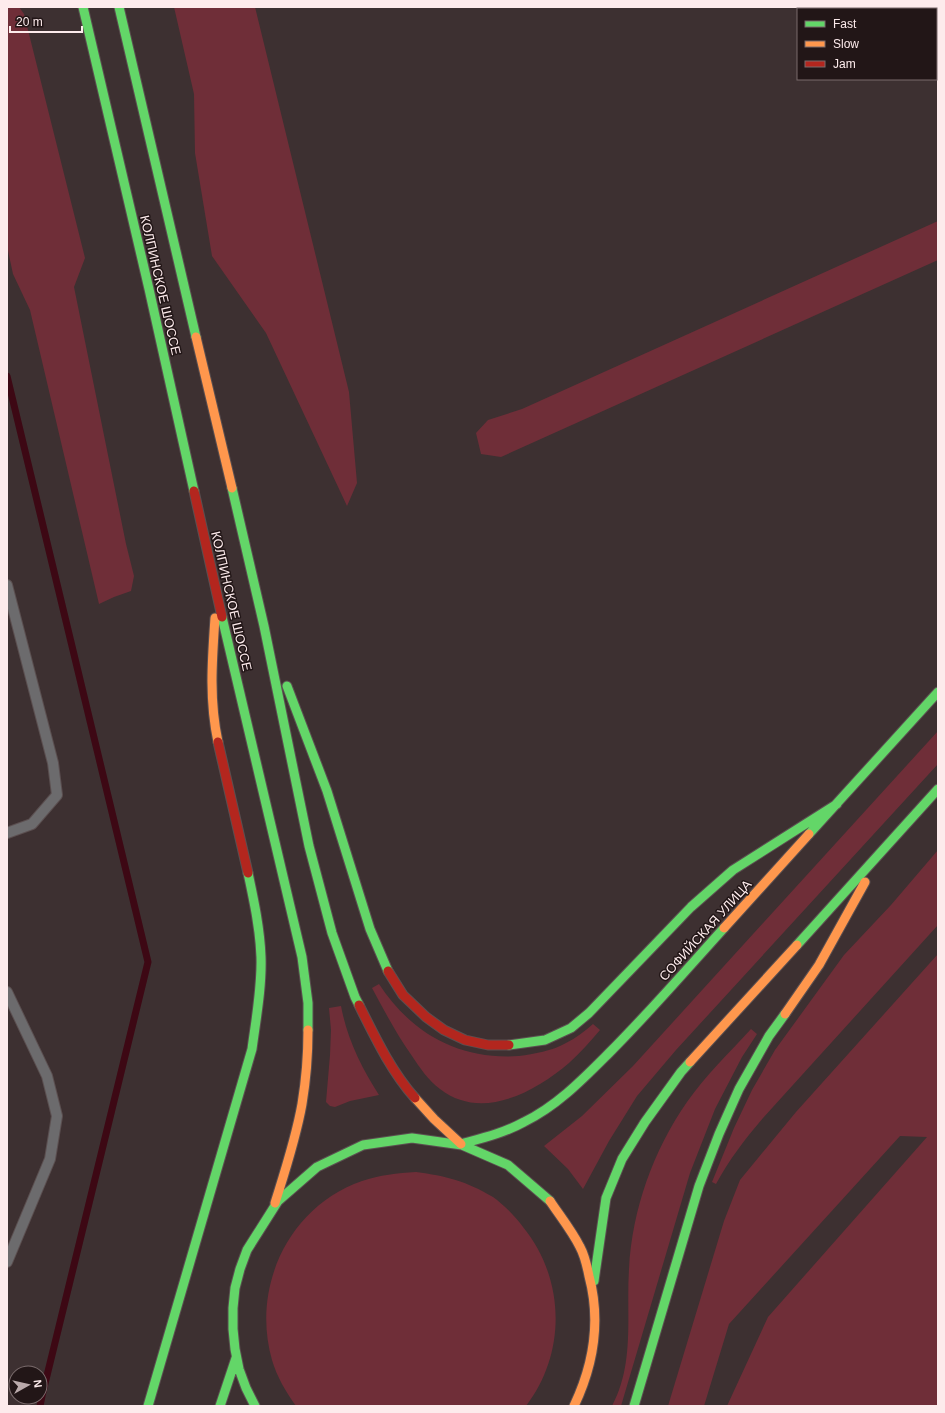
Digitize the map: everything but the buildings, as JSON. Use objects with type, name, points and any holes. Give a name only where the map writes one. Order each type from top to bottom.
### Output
[{"type":"main road","name":"КОЛПИНСКОЕ ШОССЕ","points":[[83,7],[149,289],[217,595],[302,958],[308,1003],[308,1053],[302,1104],[289,1157],[275,1203]]},
{"type":"main road","name":"КОЛПИНСКОЕ ШОССЕ","points":[[119,7],[264,626],[309,846],[332,932],[356,997],[382,1050],[409,1091],[434,1119],[461,1144]]},
{"type":"main road","points":[[148,1406],[242,1086],[252,1049],[258,1006],[261,958],[256,910],[215,728],[211,682],[217,595]]},
{"type":"main road","points":[[264,626],[327,791],[370,929],[388,971],[403,995],[426,1017],[444,1030],[466,1040],[488,1045],[512,1045],[545,1040],[570,1028],[590,1013],[692,907],[733,870],[837,804]]},
{"type":"main road","name":"СОФИЙСКАЯ УЛИЦА","points":[[461,1144],[508,1130],[536,1116],[563,1097],[580,1081],[625,1037],[938,692]]},
{"type":"main road","points":[[593,1286],[606,1198],[622,1159],[641,1128],[682,1072],[938,789]]},
{"type":"main road","points":[[634,1406],[699,1186],[719,1134],[739,1089],[769,1036],[818,965],[885,848]]},
{"type":"main road","name":"КОЛПИНСКОЕ ШОССЕ","points":[[255,1406],[248,1394],[236,1358],[232,1326],[234,1294],[242,1261],[256,1231],[275,1203],[299,1179],[328,1159],[359,1146],[393,1139],[427,1138],[461,1144],[499,1159],[533,1182],[561,1212],[568,1223],[581,1247],[593,1286],[596,1321],[593,1356],[583,1390],[574,1406]]},
{"type":"main road","points":[[220,1406],[236,1358]]},
{"type":"lane","points":[[7,584],[53,763],[57,795],[32,824],[7,833]]},
{"type":"lane","points":[[7,992],[47,1076],[57,1116],[50,1159],[7,1262]]},
{"type":"shaded area","points":[[7,7],[19,7],[24,14],[85,258],[74,287],[126,544],[134,576],[131,591],[99,604],[30,310],[13,274],[7,246]]},
{"type":"shaded area","points":[[174,7],[255,7],[349,392],[357,483],[347,506],[266,333],[212,256],[195,153],[194,94]]},
{"type":"shaded area","points":[[938,221],[938,260],[501,457],[481,454],[476,433],[488,420],[522,409]]},
{"type":"shaded area","points":[[938,731],[938,764],[676,1050],[637,1096],[609,1141],[583,1189],[568,1169],[544,1146],[582,1116],[633,1066]]},
{"type":"shaded area","points":[[938,850],[938,925],[763,1118],[738,1150],[716,1184],[712,1182],[734,1128],[752,1090],[775,1050],[844,955],[891,905]]},
{"type":"shaded area","points":[[938,954],[938,1406],[727,1406],[768,1317],[927,1137],[900,1136],[729,1324],[704,1406],[668,1406],[724,1221],[740,1180],[796,1112]]},
{"type":"shaded area","points":[[379,984],[392,1002],[406,1017],[422,1030],[457,1048],[476,1053],[497,1056],[519,1056],[537,1053],[566,1043],[593,1024],[600,1030],[569,1063],[540,1084],[524,1093],[507,1099],[490,1103],[473,1103],[456,1098],[440,1089],[424,1074],[401,1040],[372,988]]},
{"type":"shaded area","points":[[341,1006],[351,1041],[366,1074],[379,1095],[350,1101],[335,1107],[330,1106],[326,1102],[331,1030],[329,1008]]},
{"type":"shaded area","points":[[751,1029],[757,1034],[742,1057],[715,1109],[690,1173],[621,1406],[612,1406],[619,1390],[627,1356],[628,1286],[631,1247],[646,1182],[664,1140],[687,1102],[709,1074]]},
{"type":"shaded area","points":[[416,1172],[456,1180],[493,1197],[516,1219],[537,1247],[547,1269],[553,1292],[556,1316],[554,1340],[549,1363],[539,1385],[526,1406],[296,1406],[285,1390],[276,1372],[272,1360],[267,1332],[267,1305],[272,1278],[282,1252],[296,1229],[314,1209],[336,1193],[369,1179]]},
{"type":"waterway","points":[[7,376],[148,962],[40,1406]]},
{"type":"traffic: fast","points":[[83,7],[149,289],[194,491]]},
{"type":"traffic: fast","points":[[119,7],[196,337]]},
{"type":"traffic: fast","points":[[232,488],[264,626],[309,846],[332,933],[359,1005]]},
{"type":"traffic: fast","points":[[222,617],[302,957],[308,1003],[308,1030]]},
{"type":"traffic: fast","points":[[287,686],[327,791],[370,929],[388,971]]},
{"type":"traffic: fast","points":[[809,834],[938,692]]},
{"type":"traffic: fast","points":[[797,945],[938,789]]},
{"type":"traffic: fast","points":[[509,1045],[545,1040],[571,1028],[589,1013],[691,907],[733,870],[837,804]]},
{"type":"traffic: fast","points":[[148,1406],[252,1049],[260,991],[261,957],[258,926],[248,873]]},
{"type":"traffic: fast","points":[[461,1144],[493,1135],[516,1126],[536,1116],[559,1100],[624,1038],[724,928]]},
{"type":"traffic: fast","points":[[634,1406],[699,1186],[719,1134],[739,1089],[769,1036],[785,1014]]},
{"type":"traffic: fast","points":[[594,1281],[606,1198],[622,1159],[645,1122],[690,1062]]},
{"type":"traffic: fast","points":[[255,1406],[239,1369],[235,1349],[233,1329],[235,1288],[247,1250],[278,1201],[317,1167],[363,1145],[412,1138],[462,1145],[508,1165],[550,1201]]},
{"type":"traffic: fast","points":[[220,1406],[236,1358]]},
{"type":"traffic: slow","points":[[196,337],[232,488]]},
{"type":"traffic: slow","points":[[215,618],[212,696],[218,742]]},
{"type":"traffic: slow","points":[[724,928],[809,834]]},
{"type":"traffic: slow","points":[[785,1014],[819,965],[865,882]]},
{"type":"traffic: slow","points":[[690,1062],[797,945]]},
{"type":"traffic: slow","points":[[275,1203],[300,1117],[305,1086],[308,1030]]},
{"type":"traffic: slow","points":[[415,1098],[434,1119],[461,1144]]},
{"type":"traffic: slow","points":[[550,1201],[570,1229],[585,1257],[595,1309],[594,1342],[591,1358],[581,1390],[574,1406]]},
{"type":"traffic: jam","points":[[194,491],[222,617]]},
{"type":"traffic: jam","points":[[218,742],[248,873]]},
{"type":"traffic: jam","points":[[388,971],[403,995],[426,1017],[444,1030],[465,1040],[488,1045],[509,1045]]},
{"type":"traffic: jam","points":[[359,1005],[377,1041],[398,1077],[415,1098]]}]
